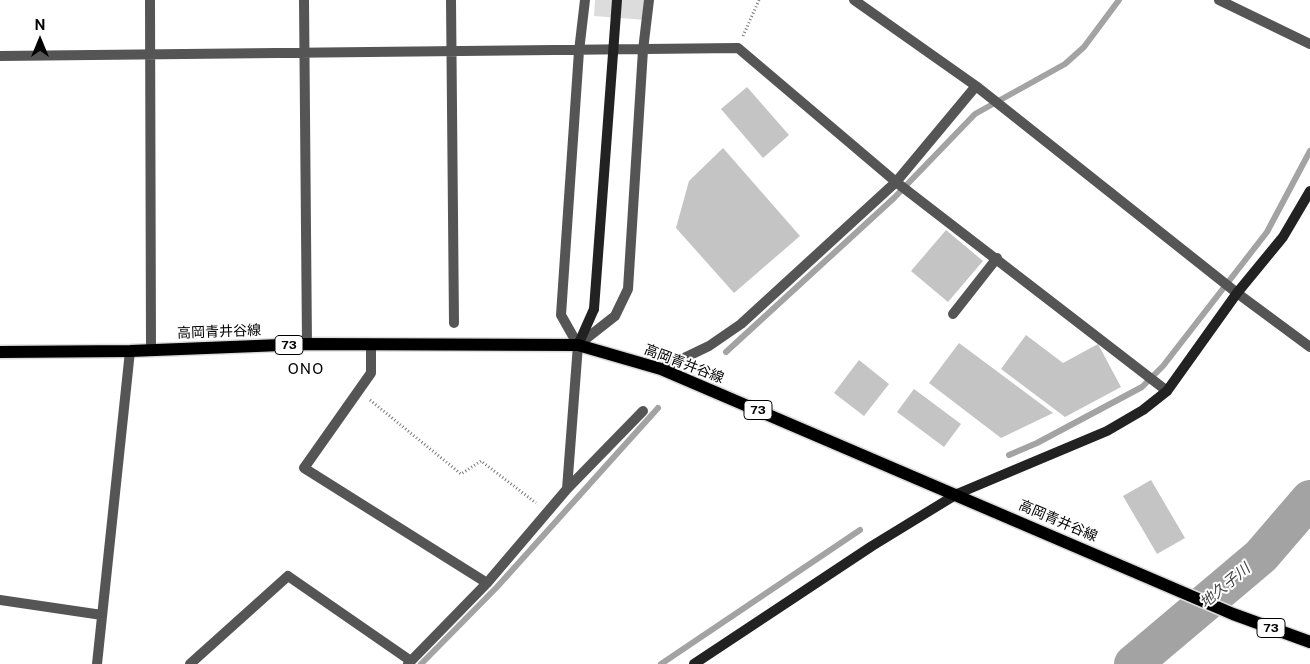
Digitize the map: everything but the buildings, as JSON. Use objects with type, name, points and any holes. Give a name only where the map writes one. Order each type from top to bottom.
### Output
[{"type":"main road","name":"高岡青井谷線","points":[[0,352],[130,351],[151,348],[307,344],[578,345],[661,369],[1194,595],[1232,613],[1310,642]]},
{"type":"street","points":[[150,0],[151,348]]},
{"type":"street","points":[[304,0],[307,344]]},
{"type":"street","points":[[451,0],[454,323]]},
{"type":"street","points":[[578,345],[561,316],[579,51],[585,0]]},
{"type":"street","points":[[567,489],[578,345],[594,309],[617,0]]},
{"type":"street","points":[[578,345],[615,316],[628,289],[643,50],[649,0]]},
{"type":"street","points":[[854,0],[976,86],[1236,292],[1310,347]]},
{"type":"street","points":[[1219,0],[1310,44]]},
{"type":"street","points":[[0,56],[738,48],[896,182],[997,258],[1164,389]]},
{"type":"street","points":[[661,369],[709,346],[741,324],[896,182],[976,86]]},
{"type":"street","points":[[694,664],[872,546],[957,494],[1107,431],[1143,410],[1164,389],[1236,292],[1283,237],[1310,191]]},
{"type":"street","points":[[953,314],[997,258]]},
{"type":"street","points":[[371,344],[371,372],[360,391],[304,468],[487,583]]},
{"type":"street","points":[[96,664],[130,351]]},
{"type":"street","points":[[190,664],[288,576],[410,662],[487,583],[567,489],[643,411]]},
{"type":"street","points":[[0,600],[102,615]]},
{"type":"path","points":[[738,48],[759,0]]},
{"type":"path","points":[[360,391],[461,474],[481,461],[547,512]]},
{"type":"shaded area","points":[[595,0],[647,0],[646,20],[594,16]]},
{"type":"waterway","points":[[726,352],[894,198],[975,114],[1065,64],[1084,47],[1119,0]]},
{"type":"waterway","points":[[1009,455],[1037,443],[1142,387],[1163,366],[1267,232],[1310,151]]},
{"type":"waterway","points":[[421,664],[497,587],[658,408]]},
{"type":"waterway","name":"地久子川","points":[[1133,664],[1261,556],[1310,499]]},
{"type":"waterway","points":[[661,664],[860,530]]},
{"type":"district","name":"ONO","points":[[306,369]]}]
